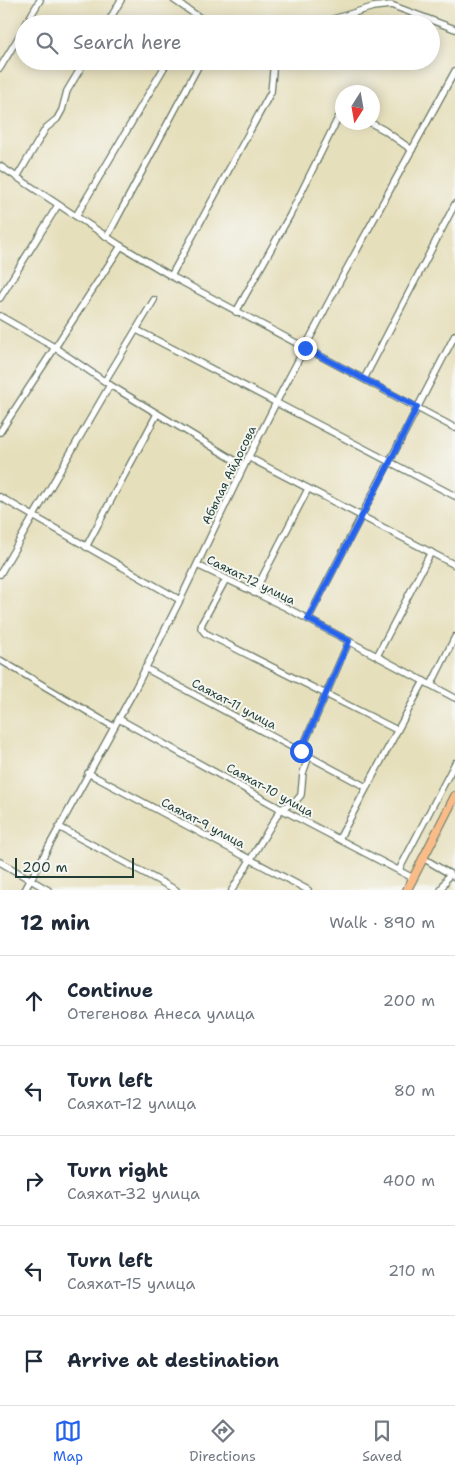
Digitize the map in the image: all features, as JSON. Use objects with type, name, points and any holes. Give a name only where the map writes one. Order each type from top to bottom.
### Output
[{"type":"main road","points":[[407,890],[455,796]]},
{"type":"street","points":[[31,15],[40,0]]},
{"type":"street","points":[[112,15],[121,0]]},
{"type":"street","points":[[174,0],[196,15]]},
{"type":"street","points":[[347,15],[373,7],[391,5],[419,15]]},
{"type":"street","points":[[440,23],[455,28]]},
{"type":"street","points":[[0,68],[15,43]]},
{"type":"street","points":[[17,176],[46,128],[57,119],[67,91],[80,70]]},
{"type":"street","points":[[76,216],[163,70]]},
{"type":"street","points":[[107,237],[196,70]]},
{"type":"street","points":[[171,276],[271,92],[273,70]]},
{"type":"street","name":"Абылая Айдосова","points":[[25,890],[146,668],[244,466],[305,348],[455,71]]},
{"type":"street","points":[[236,312],[290,215],[335,124]]},
{"type":"street","points":[[380,128],[412,150]]},
{"type":"street","points":[[0,166],[107,237],[171,276],[455,428]]},
{"type":"street","points":[[364,379],[455,204]]},
{"type":"street","points":[[0,298],[58,205]]},
{"type":"street","points":[[0,432],[121,246]]},
{"type":"street","points":[[0,574],[154,300]]},
{"type":"street","points":[[0,316],[244,466]]},
{"type":"street","points":[[137,330],[455,496]]},
{"type":"street","points":[[308,619],[455,335]]},
{"type":"street","points":[[86,547],[157,414]]},
{"type":"street","points":[[248,458],[455,565]]},
{"type":"street","points":[[254,593],[308,489]]},
{"type":"street","points":[[0,497],[180,600]]},
{"type":"street","points":[[377,656],[431,552]]},
{"type":"street","name":"Саяхат-12 улица","points":[[197,565],[308,619],[455,698]]},
{"type":"street","points":[[226,579],[202,623],[201,628],[205,633],[397,730]]},
{"type":"street","points":[[431,685],[455,637]]},
{"type":"street","points":[[301,751],[349,641]]},
{"type":"street","points":[[0,660],[114,728]]},
{"type":"street","name":"Саяхат-11 улица","points":[[146,668],[366,787]]},
{"type":"street","points":[[339,839],[424,681]]},
{"type":"street","name":"Саяхат-10 улица","points":[[119,719],[413,878]]},
{"type":"street","points":[[232,890],[281,808],[296,801],[301,795],[303,773],[309,756]]},
{"type":"street","points":[[399,870],[455,763]]},
{"type":"street","name":"Саяхат-9 улица","points":[[88,773],[308,890]]},
{"type":"street","points":[[59,827],[176,890]]},
{"type":"street","points":[[423,858],[452,875],[441,890]]},
{"type":"street","points":[[0,862],[48,890]]},
{"type":"route","points":[[301,751],[349,641],[308,619],[417,407],[305,348]]}]
